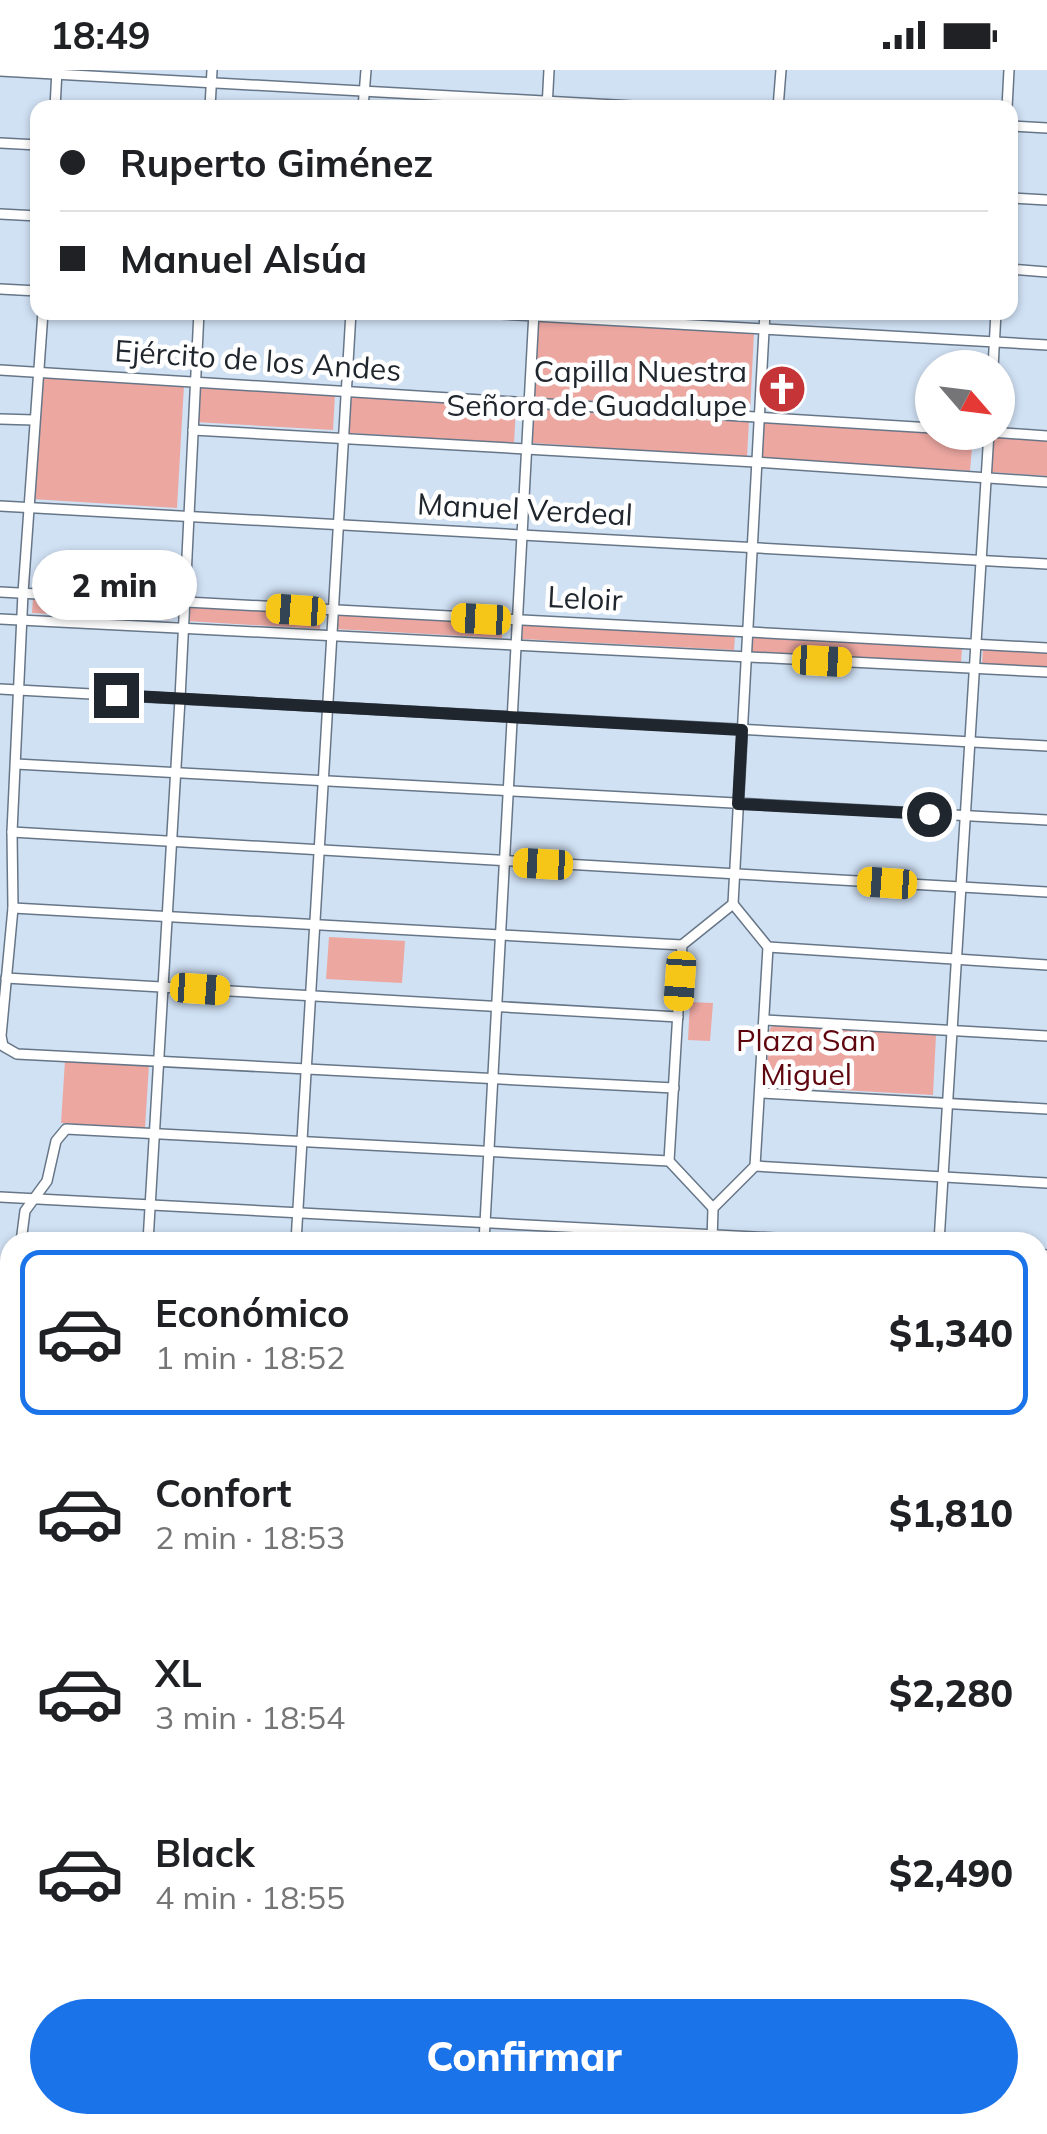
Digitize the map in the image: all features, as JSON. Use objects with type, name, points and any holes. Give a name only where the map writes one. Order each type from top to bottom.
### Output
[{"type":"street","points":[[210,100],[212,70]]},
{"type":"street","points":[[363,100],[366,70]]},
{"type":"street","points":[[547,100],[549,70]]},
{"type":"street","points":[[779,100],[781,70]]},
{"type":"street","points":[[1008,100],[1010,70]]},
{"type":"street","points":[[0,71],[491,100]]},
{"type":"street","points":[[56,100],[57,72]]},
{"type":"street","points":[[1018,126],[1047,128]]},
{"type":"street","points":[[0,143],[30,145]]},
{"type":"street","points":[[1018,198],[1047,200]]},
{"type":"street","points":[[0,214],[30,216]]},
{"type":"street","points":[[1018,270],[1047,272]]},
{"type":"street","points":[[0,288],[30,290]]},
{"type":"street","points":[[42,320],[23,593],[12,832],[13,908],[0,1036],[3,1046],[17,1054],[674,1088]]},
{"type":"street","points":[[149,1232],[199,320]]},
{"type":"street","points":[[297,1232],[350,320]]},
{"type":"street","points":[[484,1232],[534,320]]},
{"type":"street","points":[[626,320],[1047,345]]},
{"type":"street","points":[[712,1232],[714,1208],[755,1166],[765,1020],[768,946],[733,904],[765,320]]},
{"type":"street","points":[[994,350],[995,320]]},
{"type":"street","name":"Ejército de los Andes","points":[[0,370],[915,427]]},
{"type":"street","points":[[0,418],[34,420]]},
{"type":"street","points":[[192,430],[1047,482]]},
{"type":"street","points":[[1015,434],[1047,436]]},
{"type":"street","points":[[940,1232],[989,450]]},
{"type":"street","name":"Manuel Verdeal","points":[[0,506],[1047,564]]},
{"type":"street","name":"Leloir","points":[[0,592],[1047,648]]},
{"type":"street","name":"Leloir","points":[[0,619],[1047,672]]},
{"type":"street","points":[[0,689],[1047,746]]},
{"type":"street","points":[[16,764],[1047,820]]},
{"type":"street","points":[[12,832],[1047,892]]},
{"type":"street","points":[[13,908],[682,945],[733,904]]},
{"type":"street","points":[[669,1161],[682,945]]},
{"type":"street","points":[[768,946],[1047,965]]},
{"type":"street","points":[[6,978],[678,1017]]},
{"type":"street","points":[[765,1020],[1047,1036]]},
{"type":"street","points":[[760,1093],[1047,1109]]},
{"type":"street","points":[[22,1232],[25,1211],[48,1181],[56,1140],[66,1128],[669,1161],[714,1208]]},
{"type":"street","points":[[755,1166],[1047,1183]]},
{"type":"street","points":[[0,1198],[627,1232]]},
{"type":"green space","points":[[537,321],[754,333],[750,411],[533,400]]},
{"type":"green space","points":[[40,377],[184,385],[177,508],[32,499]]},
{"type":"green space","points":[[197,386],[335,394],[333,430],[195,422]]},
{"type":"green space","points":[[351,397],[516,407],[514,443],[349,433]]},
{"type":"green space","points":[[534,407],[749,421],[747,457],[532,443]]},
{"type":"green space","points":[[763,422],[915,431],[915,450],[972,450],[970,471],[761,458]]},
{"type":"green space","points":[[1015,438],[1047,440],[1047,476],[991,472],[992,450],[1015,450]]},
{"type":"green space","points":[[33,598],[170,605],[169,620],[32,613]]},
{"type":"green space","points":[[188,606],[321,614],[320,629],[187,621]]},
{"type":"green space","points":[[336,614],[503,623],[502,638],[335,629]]},
{"type":"green space","points":[[523,624],[735,635],[734,650],[522,639]]},
{"type":"green space","points":[[751,637],[962,648],[961,663],[750,652]]},
{"type":"green space","points":[[983,649],[1047,652],[1047,667],[982,664]]},
{"type":"green space","points":[[329,937],[405,941],[402,983],[326,979]]},
{"type":"green space","points":[[690,1002],[713,1003],[710,1041],[688,1040]]},
{"type":"green space","name":"Plaza San Miguel","points":[[777,1025],[936,1035],[933,1095],[767,1086],[768,1033]]},
{"type":"green space","points":[[65,1060],[149,1065],[145,1128],[61,1123]]},
{"type":"place","name":"Capilla Nuestra Señora de Guadalupe","points":[[782,389]]},
{"type":"route","points":[[116,695],[742,730],[738,804],[929,814]]}]
